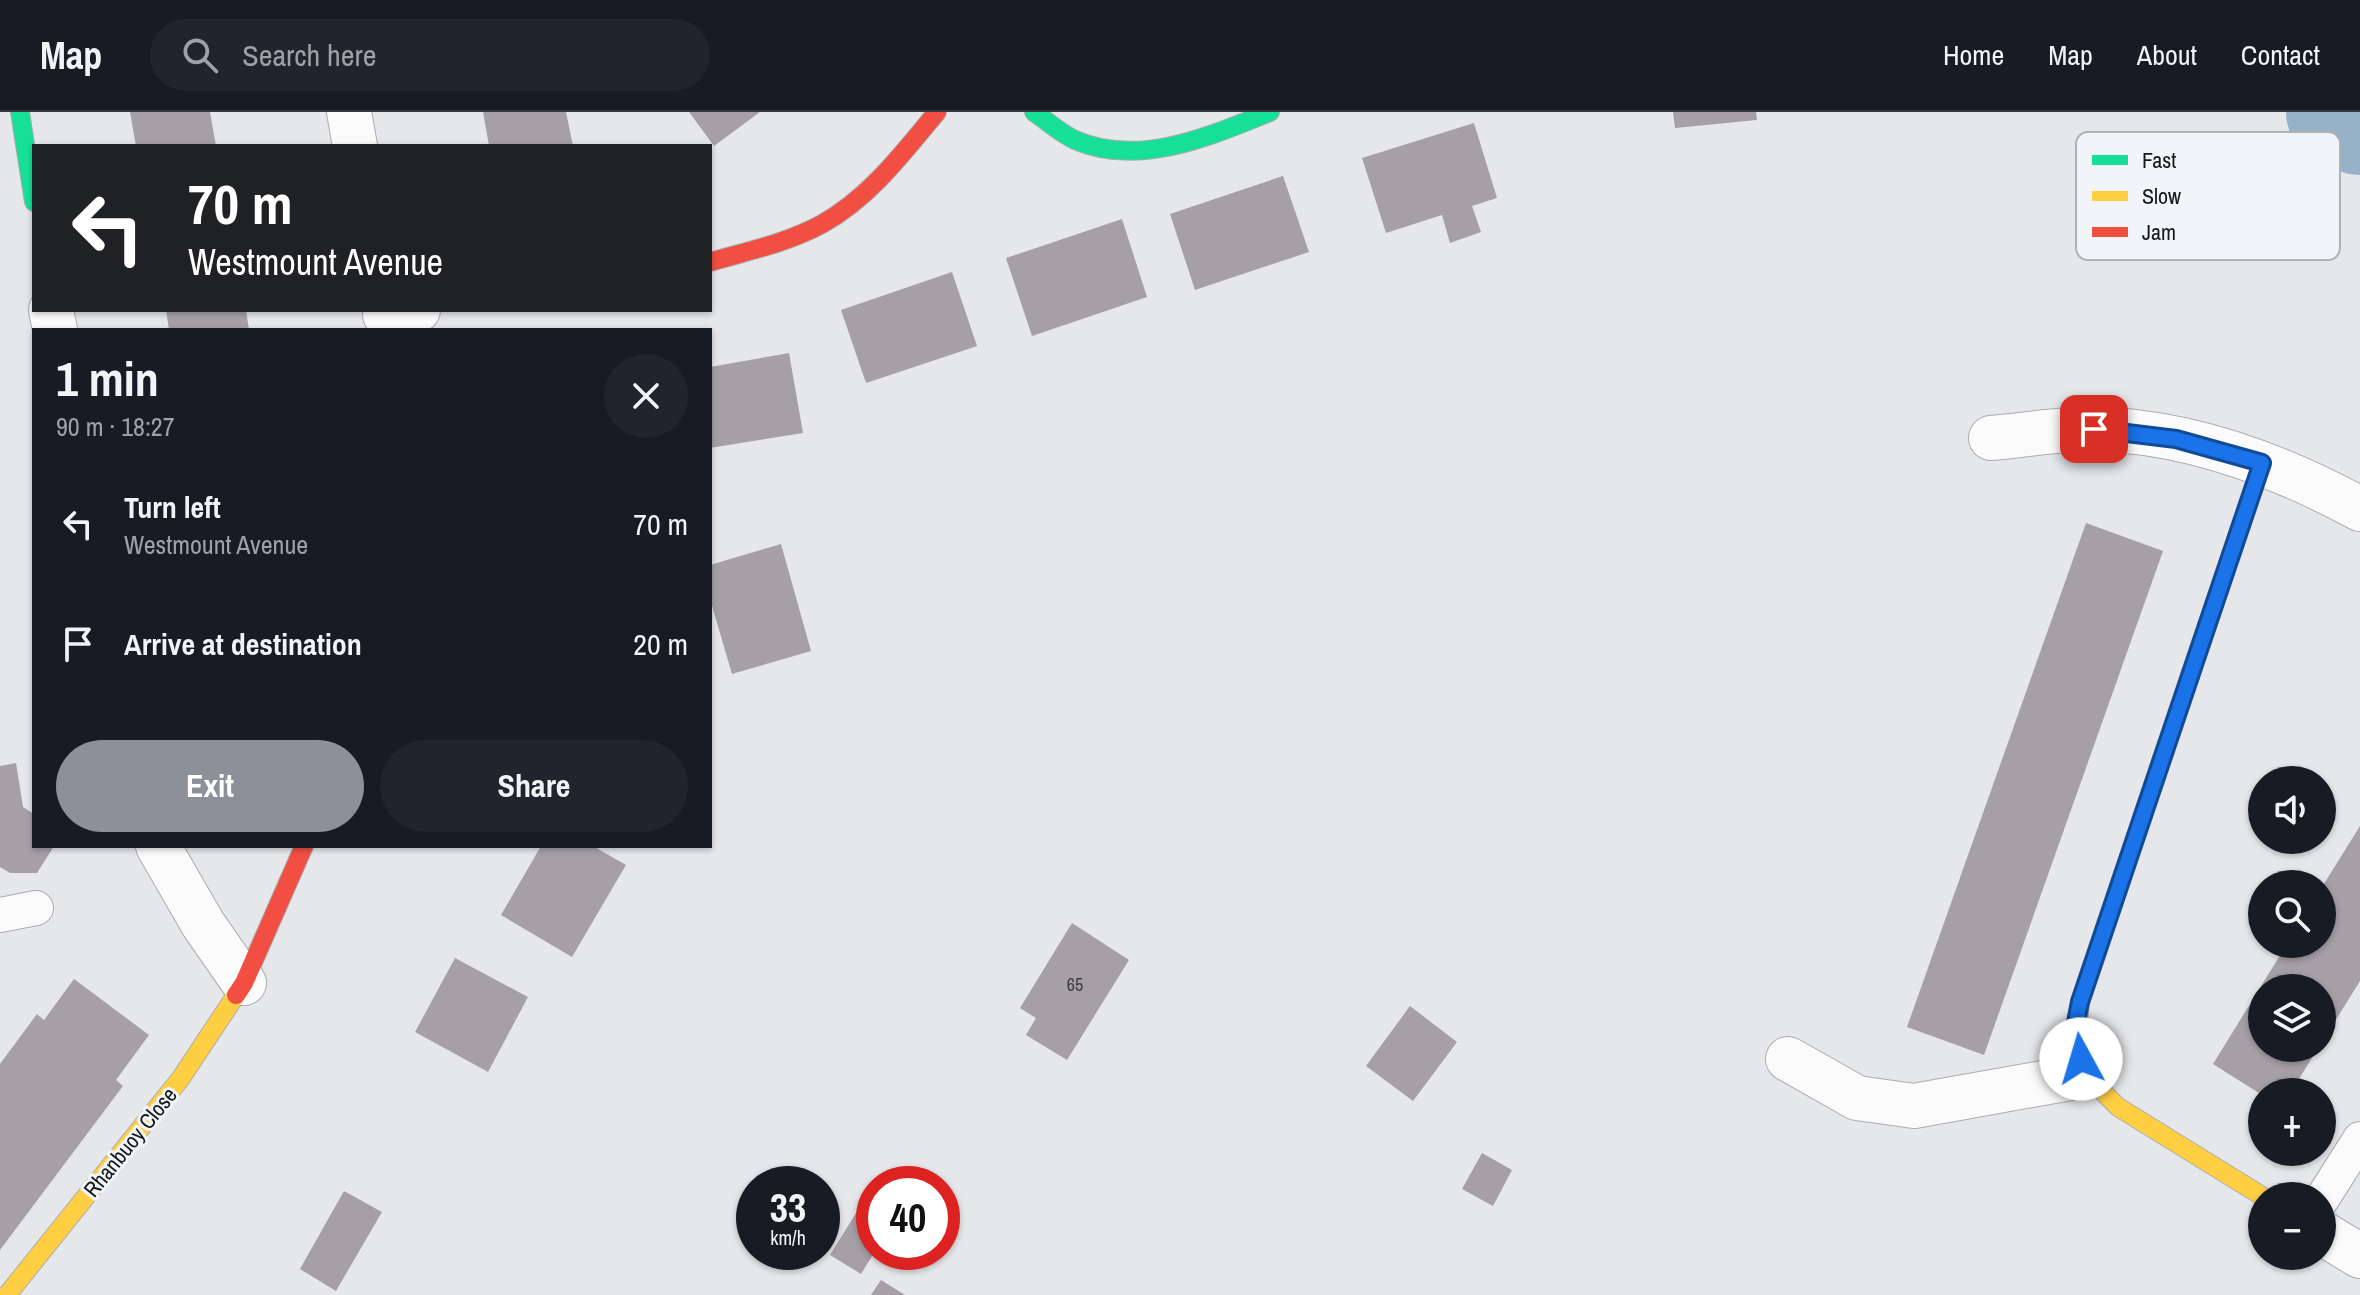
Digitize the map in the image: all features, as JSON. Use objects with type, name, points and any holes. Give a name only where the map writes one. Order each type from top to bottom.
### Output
[{"type":"street","points":[[20,112],[32,189]]},
{"type":"street","points":[[349,112],[355,144]]},
{"type":"street","points":[[712,261],[785,240],[822,224],[878,181],[937,112]]},
{"type":"street","points":[[1034,112],[1073,139],[1115,150],[1155,149],[1223,131],[1270,112]]},
{"type":"street","points":[[1991,438],[2094,429],[2176,439],[2262,463],[2360,509]]},
{"type":"street","points":[[2248,1187],[2118,1107],[2087,1075],[2077,1040],[2076,1022],[2080,1002],[2262,463]]},
{"type":"street","points":[[159,848],[203,924],[244,983]]},
{"type":"street","name":"Rhanbuoy Close","points":[[7,1295],[181,1078],[244,983],[303,848]]},
{"type":"street","points":[[1788,1059],[1857,1098],[1914,1106],[2087,1075]]},
{"type":"street","points":[[2336,1241],[2360,1256]]},
{"type":"lane","points":[[0,915],[36,908]]},
{"type":"lane","points":[[2333,1182],[2360,1139]]},
{"type":"building","points":[[130,112],[210,112],[216,144],[136,144]]},
{"type":"building","points":[[483,112],[566,112],[573,144],[489,144]]},
{"type":"building","points":[[689,112],[760,112],[714,146]]},
{"type":"building","points":[[1673,112],[1756,112],[1757,120],[1675,128]]},
{"type":"building","points":[[1474,123],[1497,198],[1472,206],[1481,232],[1450,243],[1442,215],[1386,233],[1362,158]]},
{"type":"building","points":[[1283,176],[1309,252],[1195,290],[1170,214]]},
{"type":"building","points":[[1122,219],[1147,297],[1032,336],[1006,258]]},
{"type":"building","points":[[952,272],[977,346],[866,383],[841,310]]},
{"type":"building","points":[[166,312],[246,312],[249,328],[169,328]]},
{"type":"building","points":[[789,353],[803,433],[712,448],[712,367]]},
{"type":"building","points":[[2086,523],[2163,551],[1984,1055],[1907,1027]]},
{"type":"building","points":[[781,544],[811,651],[732,674],[712,606],[712,564]]},
{"type":"building","points":[[16,763],[23,807],[32,813],[32,848],[53,848],[37,873],[10,873],[0,867],[0,766]]},
{"type":"building","points":[[2360,826],[2360,981],[2336,1020],[2336,974],[2268,974],[2278,958],[2336,958],[2336,870],[2333,870]]},
{"type":"building","points":[[540,848],[596,848],[626,865],[572,957],[501,915]]},
{"type":"building","points":[[1072,923],[1129,960],[1067,1060],[1026,1035],[1036,1018],[1020,1008]]},
{"type":"building","points":[[455,958],[528,997],[488,1072],[415,1032]]},
{"type":"building","points":[[74,979],[149,1035],[116,1080],[123,1086],[0,1250],[0,1064],[37,1014],[44,1020]]},
{"type":"building","points":[[1410,1006],[1457,1042],[1413,1101],[1366,1066]]},
{"type":"building","points":[[2248,1007],[2248,1062],[2309,1062],[2300,1078],[2248,1078],[2248,1086],[2213,1064]]},
{"type":"building","points":[[1482,1153],[1512,1170],[1493,1206],[1462,1189]]},
{"type":"building","points":[[344,1191],[382,1212],[336,1291],[300,1269]]},
{"type":"building","points":[[856,1213],[856,1270],[863,1270],[861,1274],[840,1261],[840,1239]]},
{"type":"building","points":[[881,1280],[905,1295],[871,1295]]},
{"type":"waterway","points":[[2340,112],[2360,121]]},
{"type":"traffic: fast","points":[[20,112],[32,189]]},
{"type":"traffic: fast","points":[[1034,112],[1075,140],[1099,148],[1124,151],[1174,146],[1270,112]]},
{"type":"traffic: slow","points":[[2148,800],[2080,1002],[2078,1047],[2088,1072],[2118,1107],[2248,1187]]},
{"type":"traffic: slow","points":[[7,1295],[181,1078],[236,995]]},
{"type":"traffic: jam","points":[[712,261],[795,236],[839,213],[884,174],[937,112]]},
{"type":"traffic: jam","points":[[2148,800],[2262,463]]},
{"type":"traffic: jam","points":[[236,995],[303,848]]},
{"type":"route","points":[[2081,1059],[2076,1022],[2080,1002],[2262,463],[2176,439],[2094,429]]}]
